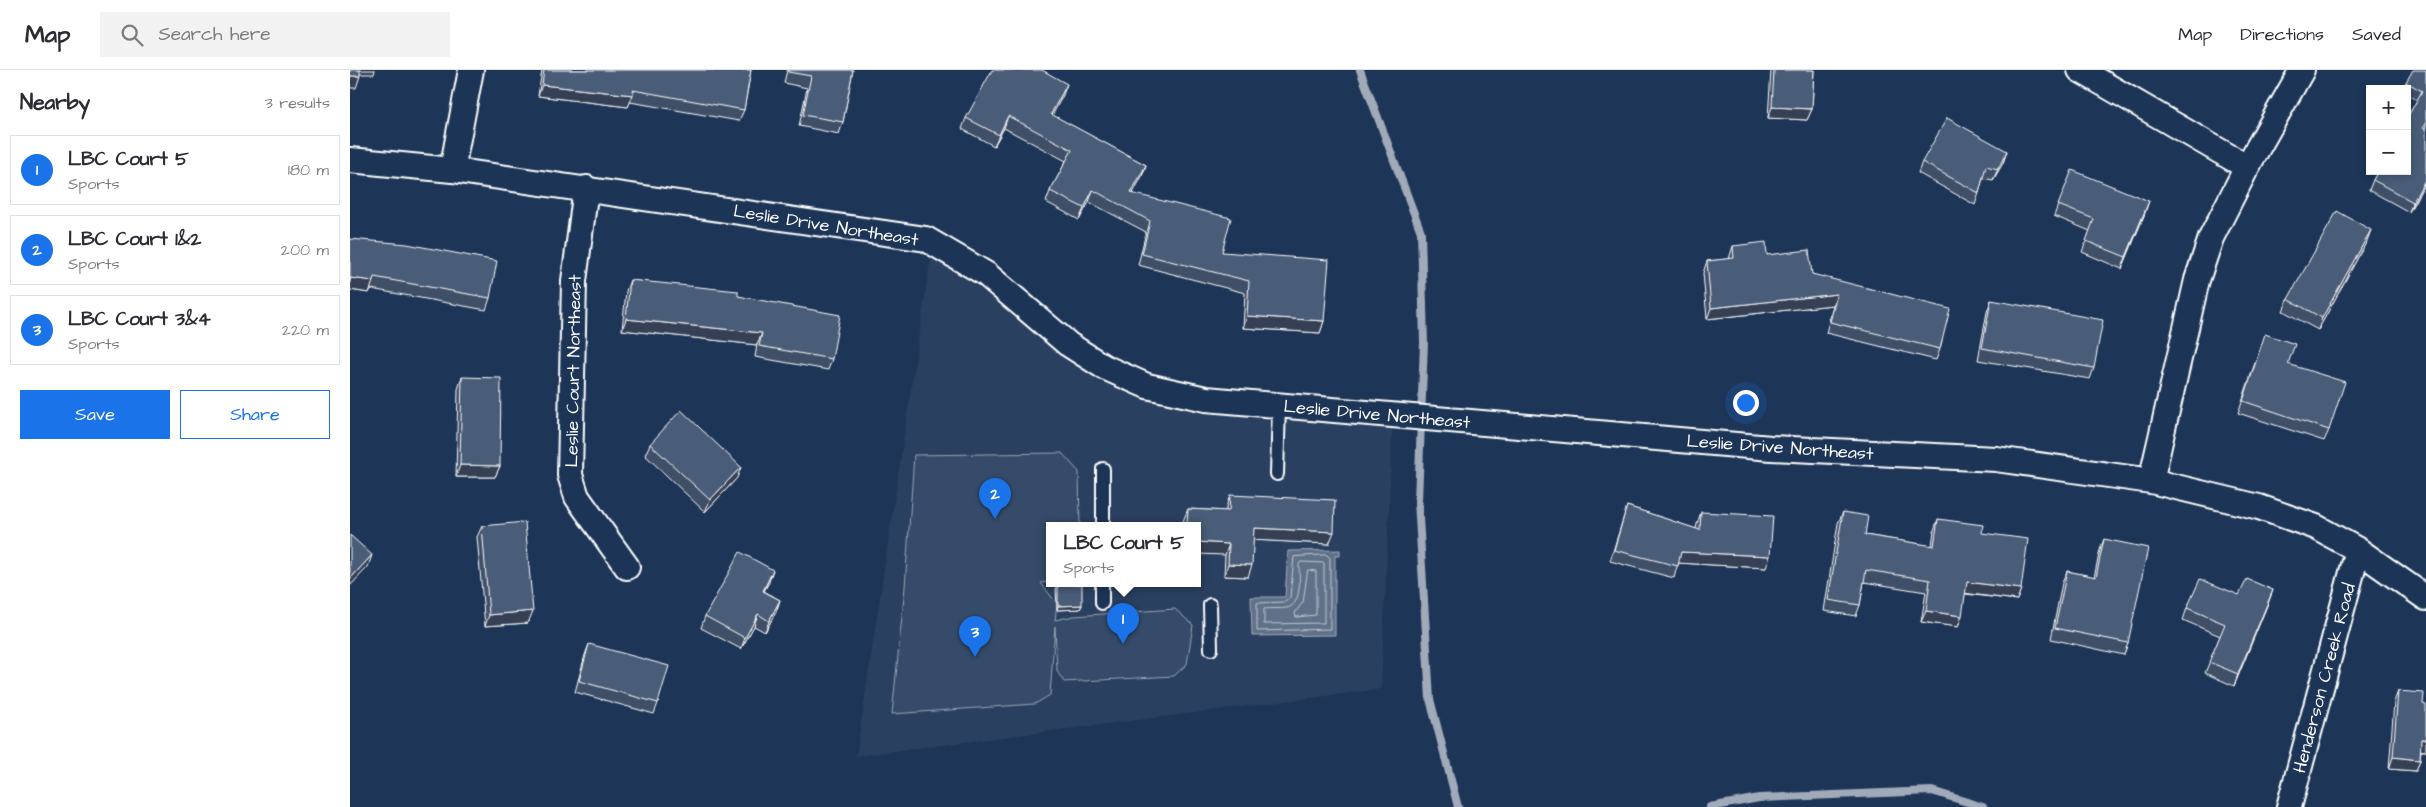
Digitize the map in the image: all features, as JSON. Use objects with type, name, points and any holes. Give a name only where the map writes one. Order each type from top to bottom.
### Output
[{"type":"street","points":[[452,170],[471,70]]},
{"type":"street","points":[[2080,70],[2247,167]]},
{"type":"street","points":[[2151,482],[2197,280],[2211,238],[2247,167],[2302,70]]},
{"type":"street","name":"Leslie Drive Northeast","points":[[350,160],[452,170],[586,188],[926,239],[986,274],[1068,344],[1104,367],[1147,386],[1206,400],[1771,448],[1996,459],[2151,482],[2259,507],[2316,527],[2358,550],[2426,598]]},
{"type":"street","name":"Leslie Court Northeast","points":[[586,188],[574,281],[570,475],[577,497],[627,567]]},
{"type":"street","name":"Henderson Creek Road","points":[[2289,807],[2358,550]]},
{"type":"lane","points":[[1277,474],[1279,406]]},
{"type":"lane","points":[[1103,522],[1104,469]]},
{"type":"lane","points":[[1102,587],[1102,603]]},
{"type":"lane","points":[[1210,605],[1211,649]]},
{"type":"shaded area","points":[[932,249],[1139,389],[1393,417],[1381,689],[856,756]]},
{"type":"shaded area","points":[[1062,453],[1079,472],[1080,522],[1046,522],[1046,582],[1041,583],[1057,604],[1055,620],[1074,616],[1175,609],[1193,625],[1187,664],[1174,676],[1064,682],[1057,671],[1055,626],[1050,695],[1035,704],[892,714],[905,587],[914,455]]},
{"type":"water","points":[[1340,550],[1340,556],[1335,556],[1335,635],[1252,636],[1251,597],[1285,597],[1288,551]]},
{"type":"building","points":[[350,70],[360,70],[360,76],[350,76]]},
{"type":"building","points":[[544,70],[751,70],[744,110],[633,90],[633,95],[542,85]]},
{"type":"building","points":[[789,70],[853,70],[843,122],[803,115],[811,76],[788,72]]},
{"type":"building","points":[[992,70],[1042,70],[1067,84],[1051,114],[1146,165],[1131,193],[1231,218],[1222,252],[1329,260],[1324,321],[1247,316],[1249,281],[1142,254],[1150,221],[1093,190],[1084,208],[1050,191],[1072,150],[1008,116],[999,135],[966,118]]},
{"type":"building","points":[[1774,70],[1814,70],[1812,109],[1772,107]]},
{"type":"building","points":[[2413,70],[2426,70],[2426,124],[2423,128],[2426,130],[2426,178],[2413,202],[2373,180],[2376,175],[2411,175],[2411,111],[2422,91],[2406,82]]},
{"type":"building","points":[[1947,118],[2007,151],[1998,169],[1986,166],[1979,193],[1922,162]]},
{"type":"building","points":[[2072,170],[2149,201],[2126,257],[2086,241],[2094,219],[2058,205]]},
{"type":"building","points":[[2337,211],[2371,230],[2322,318],[2288,299]]},
{"type":"building","points":[[350,239],[407,244],[497,261],[490,298],[374,277],[373,281],[350,278]]},
{"type":"building","points":[[1766,242],[1767,255],[1809,250],[1812,274],[1950,309],[1940,349],[1830,322],[1837,294],[1711,308],[1707,261],[1734,258],[1733,246]]},
{"type":"building","points":[[630,280],[738,291],[738,296],[840,315],[832,359],[759,346],[762,333],[626,319]]},
{"type":"building","points":[[1991,300],[2103,320],[2094,368],[1982,348]]},
{"type":"building","points":[[2265,334],[2295,344],[2288,364],[2345,382],[2329,430],[2243,401]]},
{"type":"building","points":[[462,377],[501,378],[500,466],[460,465]]},
{"type":"building","points":[[681,410],[741,467],[710,500],[650,444]]},
{"type":"building","points":[[1230,495],[1335,500],[1334,532],[1254,528],[1252,565],[1228,564],[1229,544],[1201,542],[1201,522],[1187,522],[1188,509],[1229,511]]},
{"type":"building","points":[[1627,506],[1700,530],[1701,512],[1773,516],[1770,556],[1681,552],[1678,566],[1614,550]]},
{"type":"building","points":[[1843,512],[1868,516],[1865,535],[1934,546],[1938,519],[1983,525],[1982,533],[2028,539],[2021,589],[1967,582],[1962,616],[1926,611],[1930,580],[1866,570],[1860,605],[1828,600]]},
{"type":"building","points":[[525,522],[533,611],[489,615],[482,526]]},
{"type":"building","points":[[350,535],[372,555],[350,579]]},
{"type":"building","points":[[2104,539],[2148,548],[2128,643],[2055,628],[2067,571],[2096,577]]},
{"type":"building","points":[[740,552],[773,570],[763,591],[780,600],[769,621],[758,614],[745,638],[705,616]]},
{"type":"building","points":[[2200,579],[2239,595],[2247,579],[2273,590],[2238,674],[2209,662],[2225,624],[2187,608]]},
{"type":"building","points":[[1058,587],[1082,587],[1082,605],[1058,606]]},
{"type":"building","points":[[589,644],[669,666],[658,703],[579,681]]},
{"type":"building","points":[[2398,691],[2424,693],[2426,739],[2421,739],[2420,760],[2393,757]]},
{"type":"waterway","points":[[1360,70],[1421,232],[1424,342],[1418,501],[1430,699],[1458,807]]},
{"type":"waterway","points":[[1710,807],[1759,798],[1932,791],[1983,807]]},
{"type":"place","name":"LBC Court 1&2","points":[[995,519]]},
{"type":"place","name":"LBC Court 5","points":[[1123,644]]},
{"type":"place","name":"LBC Court 3&4","points":[[975,657]]}]
